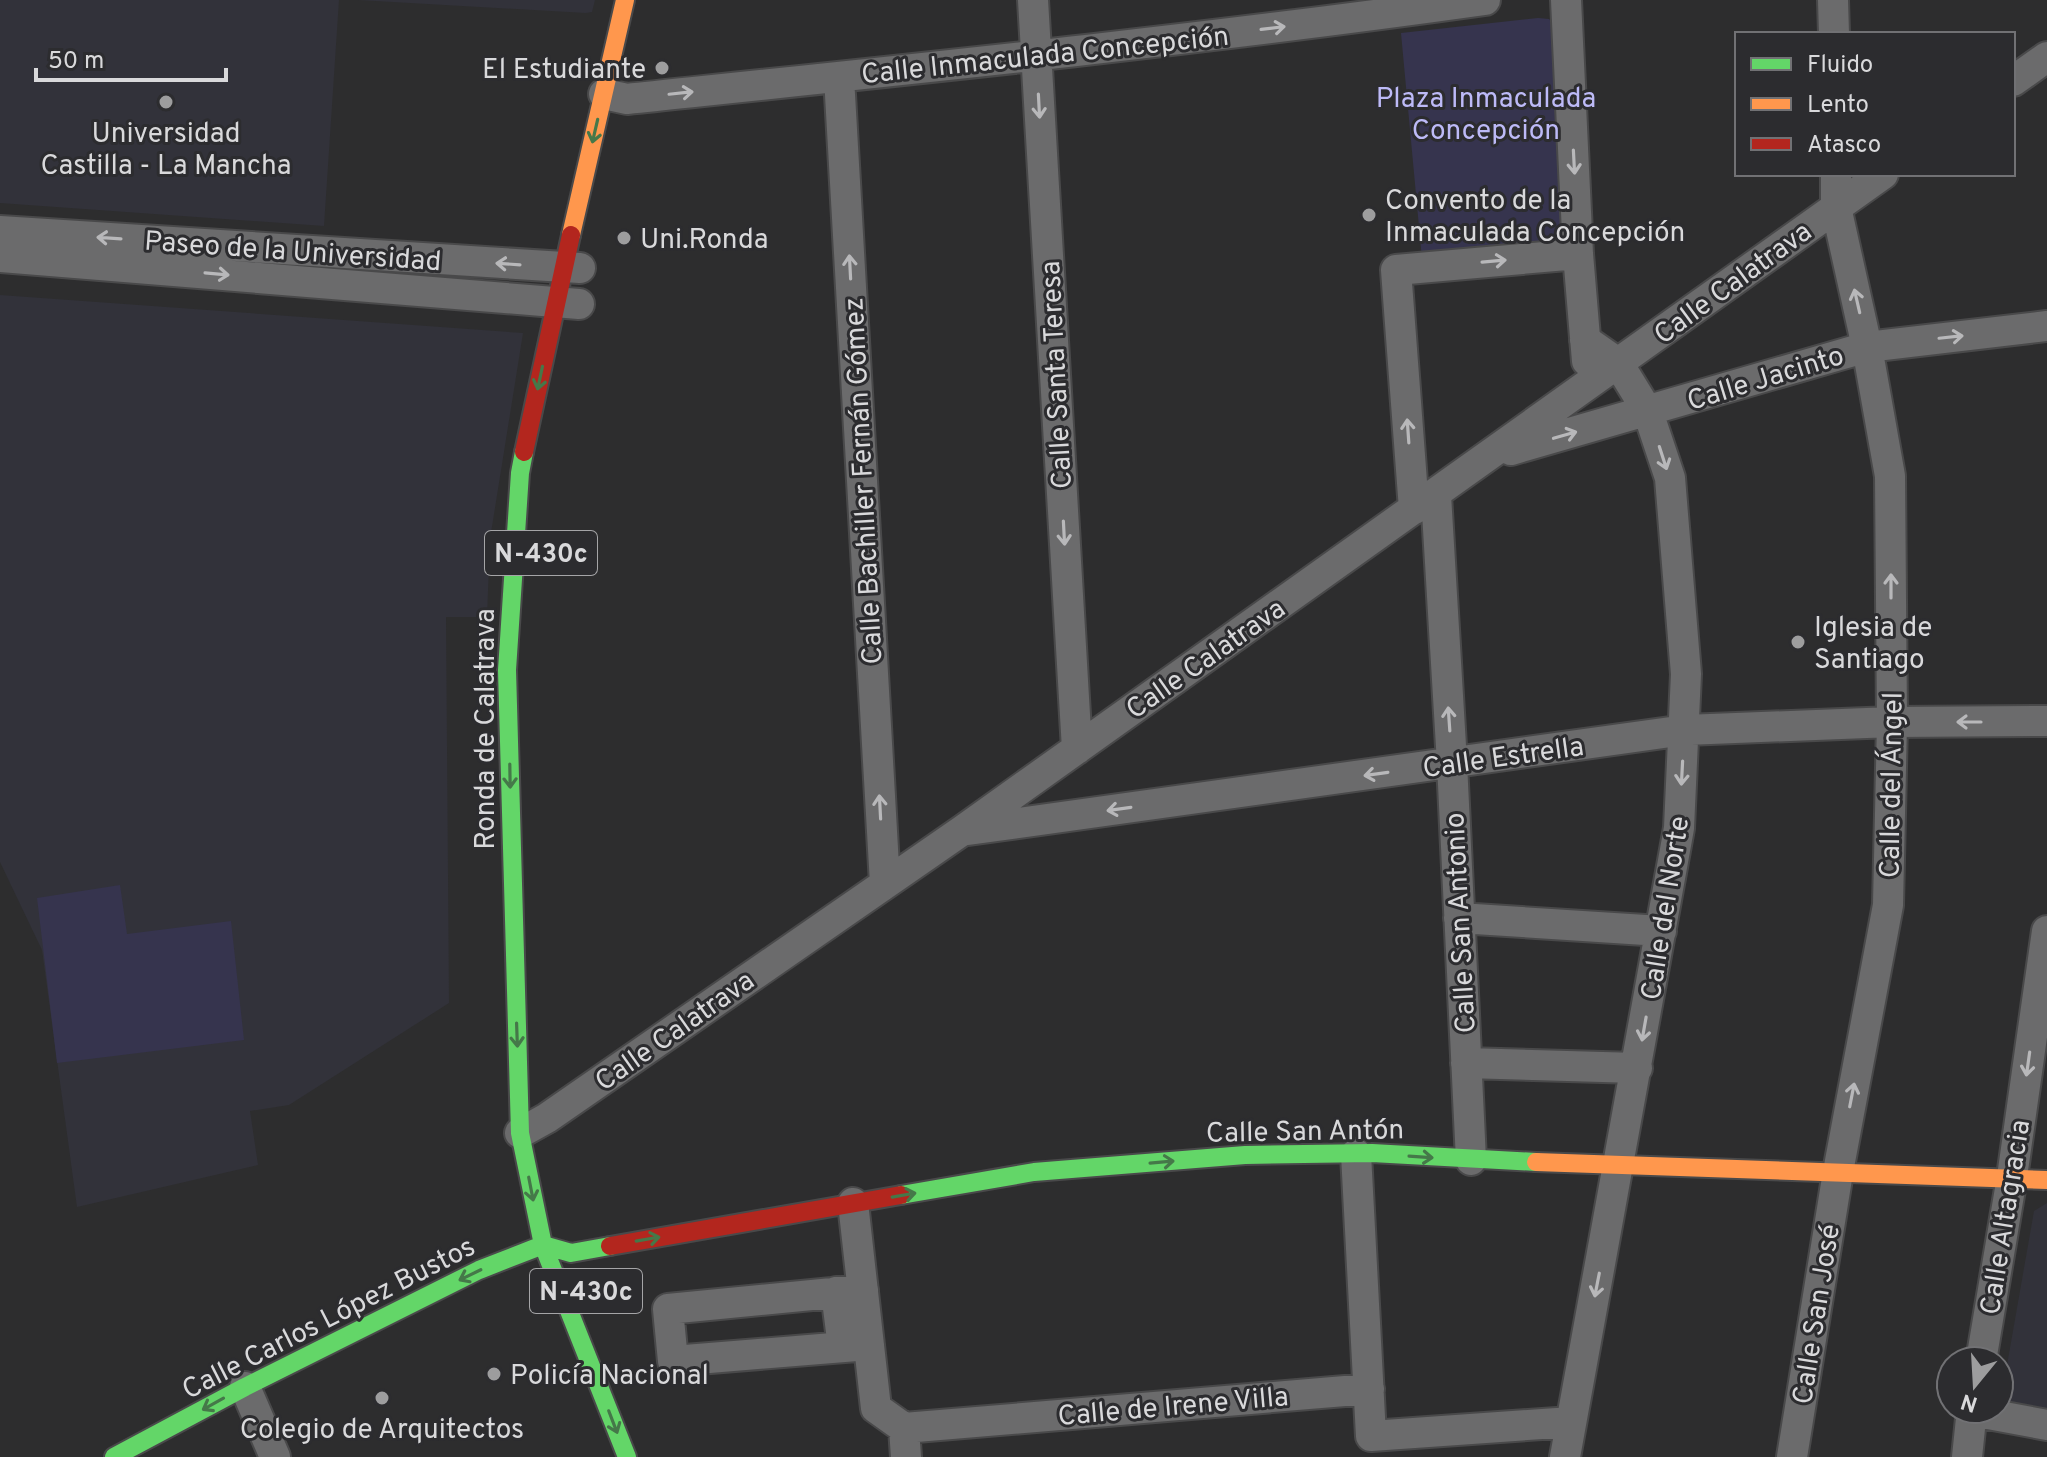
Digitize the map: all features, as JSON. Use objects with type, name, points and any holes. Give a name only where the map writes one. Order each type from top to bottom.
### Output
[{"type":"main road","name":"Ronda de Calatrava","points":[[541,1122],[507,670],[520,473],[570,310],[621,98],[625,0]]},
{"type":"main road","name":"N-430c","points":[[541,1122],[543,1245],[627,1457]]},
{"type":"main road","name":"Calle San Antón","points":[[543,1245],[572,1252],[1034,1172],[1245,1155],[1356,1154],[2047,1180]]},
{"type":"main road","name":"Calle Carlos López Bustos","points":[[114,1457],[152,1450],[245,1387],[479,1270],[543,1245]]},
{"type":"street","name":"Calle Santa Teresa","points":[[1033,0],[1077,749]]},
{"type":"street","name":"Calle Inmaculada Concepción","points":[[621,98],[1036,57],[1361,9],[1485,0]]},
{"type":"street","points":[[1566,0],[1578,254],[1589,384]]},
{"type":"street","points":[[1833,0],[1834,32]]},
{"type":"street","points":[[2015,80],[2047,57]]},
{"type":"street","name":"Calle Bachiller Fernán Gómez","points":[[839,77],[885,884]]},
{"type":"street","name":"Calle del Ángel","points":[[1836,176],[1836,207],[1867,347],[1890,476],[1892,722],[1888,905],[1838,1172]]},
{"type":"street","name":"Calle Calatrava","points":[[541,1122],[963,830],[1880,176]]},
{"type":"street","name":"Paseo de la Universidad","points":[[0,231],[580,264]]},
{"type":"street","name":"Calle San Antonio","points":[[1471,1160],[1452,763],[1425,502],[1396,270],[1578,254]]},
{"type":"street","name":"Paseo de la Universidad","points":[[0,257],[570,310]]},
{"type":"street","name":"Calle Jacinto","points":[[1490,456],[1867,347],[2047,326]]},
{"type":"street","points":[[1585,340],[1618,363]]},
{"type":"street","name":"Calle del Norte","points":[[1565,1457],[1679,828],[1685,730],[1686,674],[1670,478],[1648,412],[1618,363]]},
{"type":"street","name":"Calle Estrella","points":[[963,830],[1685,730],[1892,722],[2047,721]]},
{"type":"street","points":[[1459,918],[1661,931]]},
{"type":"street","name":"Calle Altagracia","points":[[1984,1345],[2012,1177],[2047,931]]},
{"type":"street","points":[[1466,1063],[1637,1068]]},
{"type":"street","points":[[1356,1154],[1371,1436],[1571,1422]]},
{"type":"street","name":"Calle San José","points":[[1792,1457],[1838,1172]]},
{"type":"street","points":[[853,1203],[850,1291],[856,1346],[876,1408],[905,1443]]},
{"type":"street","points":[[850,1291],[668,1309],[673,1361],[856,1346]]},
{"type":"street","points":[[245,1387],[275,1457]]},
{"type":"street","name":"Calle de Irene Villa","points":[[905,1443],[978,1421],[1369,1389]]},
{"type":"street","points":[[2015,1419],[2047,1425]]},
{"type":"street","points":[[1967,1457],[1970,1425]]},
{"type":"shaded area","name":"Universidad Castilla - La Mancha","points":[[0,0],[339,0],[324,226],[0,203]]},
{"type":"shaded area","points":[[358,0],[595,0],[592,12],[586,13]]},
{"type":"shaded area","points":[[0,295],[523,333],[490,539],[487,617],[446,617],[449,1003],[289,1105],[250,1111],[258,1165],[77,1207],[42,950],[0,862]]},
{"type":"shaded area","points":[[2047,1203],[2047,1414],[2015,1408],[2015,1345],[2011,1345],[2034,1211]]},
{"type":"green space","name":"Plaza Inmaculada Concepción","points":[[1549,19],[1554,25],[1569,228],[1562,245],[1422,259],[1401,33]]},
{"type":"green space","points":[[120,885],[127,934],[231,921],[244,1040],[57,1063],[37,898]]},
{"type":"traffic: fast","points":[[524,452],[507,670],[520,1133],[543,1245],[627,1457]]},
{"type":"traffic: fast","points":[[901,1195],[1034,1172],[1245,1155],[1372,1153],[1536,1162]]},
{"type":"traffic: fast","points":[[114,1457],[245,1387],[479,1270],[543,1245],[571,1253],[610,1246]]},
{"type":"traffic: slow","points":[[571,235],[625,0]]},
{"type":"traffic: slow","points":[[1536,1162],[2047,1180]]},
{"type":"traffic: jam","points":[[524,452],[571,235]]},
{"type":"traffic: jam","points":[[610,1246],[901,1195]]},
{"type":"place","name":"El Estudiante","points":[[662,68]]},
{"type":"place","name":"Universidad Castilla - La Mancha","points":[[166,102]]},
{"type":"place","name":"Convento de la Inmaculada Concepción","points":[[1369,215]]},
{"type":"place","name":"Uni.Ronda","points":[[624,238]]},
{"type":"place","name":"Iglesia de Santiago","points":[[1798,642]]},
{"type":"place","name":"Policía Nacional","points":[[494,1374]]},
{"type":"place","name":"Colegio de Arquitectos","points":[[382,1398]]}]
